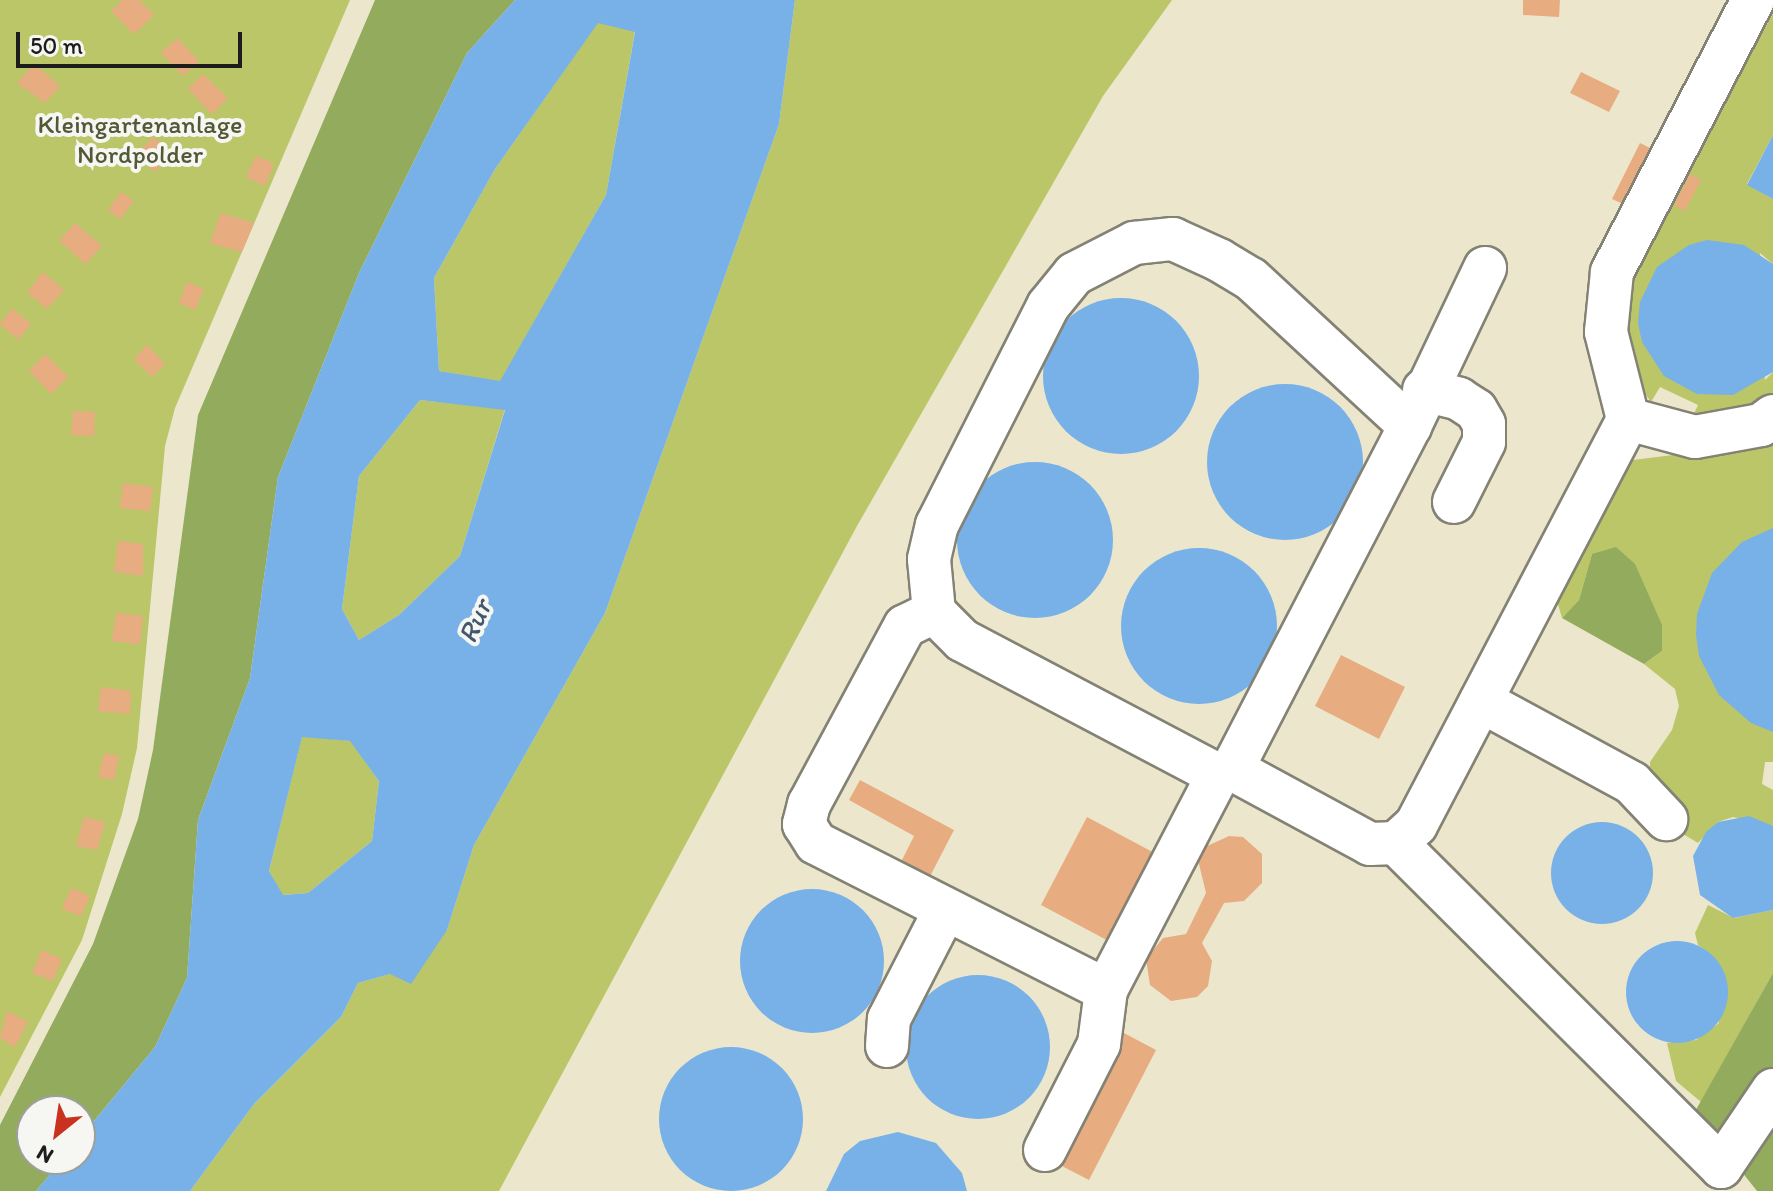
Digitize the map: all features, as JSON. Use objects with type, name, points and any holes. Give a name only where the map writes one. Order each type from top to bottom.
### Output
[{"type":"lane","points":[[1454,502],[1484,442],[1484,424],[1476,410],[1459,399],[1417,408],[1251,279],[1219,260],[1173,239],[1134,243],[1104,254],[1074,274],[1048,306],[937,525],[929,559],[934,612],[962,640],[1225,772],[1370,844],[1396,843],[1416,825],[1628,419],[1606,332],[1612,272],[1753,0]]},
{"type":"lane","points":[[1045,1150],[1099,1044],[1106,990],[1417,408],[1485,268]]},
{"type":"lane","points":[[1628,419],[1695,437],[1761,425],[1773,416]]},
{"type":"lane","points":[[934,612],[905,626],[809,804],[804,824],[816,843],[944,912],[972,919],[1106,990]]},
{"type":"lane","points":[[1481,701],[1632,783],[1666,819]]},
{"type":"lane","points":[[1396,843],[1721,1167],[1773,1090]]},
{"type":"lane","points":[[887,1046],[889,1019],[944,912]]},
{"type":"green space","name":"Kleingartenanlage Nordpolder","points":[[0,0],[350,0],[175,408],[165,446],[137,748],[122,814],[82,940],[0,1097]]},
{"type":"green space","points":[[375,0],[515,0],[467,53],[359,273],[278,477],[250,678],[198,820],[187,978],[155,1047],[96,1119],[96,1095],[16,1095],[16,1175],[50,1175],[36,1191],[0,1191],[0,1125],[93,944],[138,819],[153,750],[198,415]]},
{"type":"green space","points":[[795,0],[1172,0],[1103,96],[857,526],[499,1191],[190,1191],[254,1104],[341,1017],[358,983],[390,974],[447,930],[474,845],[605,613],[779,124]]},
{"type":"green space","points":[[1773,14],[1773,135],[1747,184],[1773,199],[1773,264],[1760,253],[1765,380],[1773,372],[1773,404],[1691,420],[1698,405],[1660,387],[1651,402],[1625,366],[1623,275]]},
{"type":"green space","points":[[598,22],[635,31],[606,195],[500,382],[439,371],[434,278],[495,169]]},
{"type":"green space","points":[[420,400],[505,409],[460,556],[399,615],[359,640],[342,609],[359,476]]},
{"type":"green space","points":[[1773,437],[1773,762],[1765,762],[1762,784],[1773,790],[1773,826],[1733,817],[1718,822],[1698,843],[1683,834],[1650,776],[1650,762],[1672,730],[1679,706],[1675,689],[1644,664],[1662,651],[1592,554],[1579,600],[1562,618],[1554,591],[1625,461],[1729,448]]},
{"type":"green space","points":[[1616,547],[1635,564],[1662,625],[1662,651],[1644,664],[1562,618],[1579,600],[1592,554]]},
{"type":"green space","points":[[302,736],[351,741],[379,781],[372,841],[308,893],[282,895],[269,871]]},
{"type":"green space","points":[[1708,905],[1734,918],[1773,910],[1773,973],[1701,1102],[1676,1081],[1667,1043],[1696,1040],[1719,1023],[1711,954],[1698,945],[1695,933]]},
{"type":"green space","points":[[1773,973],[1773,1072],[1737,1119],[1712,1137],[1693,1115]]},
{"type":"green space","points":[[1773,1104],[1773,1191],[1757,1191],[1734,1162]]},
{"type":"water","name":"Rur","points":[[515,0],[795,0],[779,124],[605,613],[474,845],[447,930],[411,984],[390,974],[358,983],[341,1017],[254,1104],[190,1191],[36,1191],[50,1175],[96,1175],[96,1119],[155,1047],[187,978],[198,820],[250,678],[278,477],[359,273],[467,53]],"holes":[[[598,23],[635,32],[606,195],[500,381],[439,371],[434,278],[495,169]],[[420,400],[505,410],[460,556],[399,615],[359,640],[342,609],[359,476]],[[302,737],[350,741],[379,781],[372,841],[308,893],[283,895],[269,871]]]},
{"type":"water","points":[[1773,135],[1773,199],[1747,185]]},
{"type":"water","points":[[1707,240],[1744,245],[1773,264],[1773,372],[1733,395],[1697,394],[1664,376],[1642,342],[1638,323],[1640,302],[1657,267],[1689,245]]},
{"type":"water","points":[[1121,298],[1151,304],[1176,321],[1193,346],[1199,376],[1193,406],[1176,431],[1151,448],[1121,454],[1091,448],[1066,431],[1049,406],[1043,376],[1049,346],[1066,321],[1091,304]]},
{"type":"water","points":[[1285,384],[1315,390],[1340,407],[1357,432],[1363,462],[1357,492],[1340,517],[1315,534],[1285,540],[1255,534],[1230,517],[1213,492],[1207,462],[1213,432],[1230,407],[1255,390]]},
{"type":"water","points":[[1035,462],[1065,468],[1090,485],[1107,510],[1113,540],[1107,570],[1090,595],[1065,612],[1035,618],[1005,612],[980,595],[963,570],[957,540],[963,510],[980,485],[1005,468]]},
{"type":"water","points":[[1773,528],[1773,732],[1751,723],[1719,695],[1699,656],[1696,635],[1697,614],[1712,573],[1742,542]]},
{"type":"water","points":[[1199,548],[1229,554],[1254,571],[1271,596],[1277,626],[1271,656],[1254,681],[1229,698],[1199,704],[1169,698],[1144,681],[1127,656],[1121,626],[1127,596],[1144,571],[1169,554]]},
{"type":"water","points":[[1749,816],[1773,826],[1773,910],[1733,918],[1700,895],[1693,856],[1706,832],[1718,822]]},
{"type":"water","points":[[1602,822],[1631,830],[1645,844],[1653,873],[1645,902],[1631,916],[1602,924],[1573,916],[1559,902],[1551,873],[1559,844],[1573,830]]},
{"type":"water","points":[[812,889],[839,895],[863,910],[878,934],[884,961],[878,988],[863,1012],[839,1027],[812,1033],[785,1027],[761,1012],[746,988],[740,961],[746,934],[761,910],[785,895]]},
{"type":"water","points":[[1677,941],[1697,945],[1713,956],[1724,972],[1728,992],[1724,1012],[1713,1028],[1697,1039],[1677,1043],[1657,1039],[1641,1028],[1630,1012],[1626,992],[1630,972],[1641,956],[1657,945]]},
{"type":"water","points":[[978,975],[1005,981],[1029,996],[1044,1020],[1050,1047],[1044,1074],[1029,1098],[1005,1113],[978,1119],[951,1113],[927,1098],[912,1074],[906,1047],[912,1020],[927,996],[951,981]]},
{"type":"water","points":[[731,1047],[758,1053],[782,1068],[797,1092],[803,1119],[797,1146],[782,1170],[758,1185],[731,1191],[704,1185],[680,1170],[665,1146],[659,1119],[665,1092],[680,1068],[704,1053]]},
{"type":"water","points":[[898,1132],[936,1143],[962,1173],[967,1191],[826,1191],[844,1154],[860,1141]]},
{"type":"building","points":[[123,0],[139,0],[154,15],[134,34],[111,11]]},
{"type":"building","points":[[1523,0],[1560,0],[1559,17],[1523,15]]},
{"type":"building","points":[[177,38],[199,61],[183,76],[161,53]]},
{"type":"building","points":[[34,64],[60,86],[45,103],[17,83]]},
{"type":"building","points":[[1581,72],[1620,91],[1609,112],[1570,93]]},
{"type":"building","points":[[203,74],[228,98],[212,114],[188,89]]},
{"type":"building","points":[[153,137],[171,153],[155,172],[135,155]]},
{"type":"building","points":[[1640,143],[1662,154],[1634,209],[1612,199]]},
{"type":"building","points":[[256,156],[274,164],[265,186],[246,177]]},
{"type":"building","points":[[1690,174],[1701,180],[1685,211],[1674,205]]},
{"type":"building","points":[[121,192],[134,201],[120,219],[108,210]]},
{"type":"building","points":[[221,213],[254,223],[242,252],[210,243]]},
{"type":"building","points":[[75,223],[102,246],[86,264],[59,241]]},
{"type":"building","points":[[43,272],[64,290],[47,309],[27,292]]},
{"type":"building","points":[[187,282],[204,289],[195,310],[179,303]]},
{"type":"building","points":[[12,308],[31,324],[18,340],[0,324]]},
{"type":"building","points":[[147,345],[165,364],[152,377],[134,359]]},
{"type":"building","points":[[45,354],[68,377],[51,394],[29,371]]},
{"type":"building","points":[[73,411],[95,412],[94,436],[71,435]]},
{"type":"building","points":[[123,483],[153,487],[150,511],[120,508]]},
{"type":"building","points":[[118,541],[143,544],[143,576],[114,572]]},
{"type":"building","points":[[116,613],[143,616],[140,644],[112,641]]},
{"type":"building","points":[[1341,655],[1405,687],[1379,739],[1315,706]]},
{"type":"building","points":[[101,687],[131,691],[130,714],[98,711]]},
{"type":"building","points":[[104,753],[119,756],[114,780],[98,777]]},
{"type":"building","points":[[860,780],[954,830],[925,886],[896,872],[914,836],[849,800]]},
{"type":"building","points":[[84,817],[105,822],[97,850],[76,846]]},
{"type":"building","points":[[1087,817],[1162,857],[1116,945],[1041,905]]},
{"type":"building","points":[[1229,836],[1243,837],[1262,854],[1262,883],[1244,901],[1224,903],[1202,943],[1212,961],[1208,986],[1197,997],[1171,1001],[1150,985],[1146,959],[1163,938],[1186,934],[1206,893],[1198,860],[1205,847]]},
{"type":"building","points":[[71,888],[90,896],[81,916],[62,909]]},
{"type":"building","points":[[42,950],[62,959],[53,981],[32,973]]},
{"type":"building","points":[[7,1011],[28,1022],[15,1047],[0,1038]]},
{"type":"building","points":[[1124,1033],[1156,1050],[1089,1180],[1056,1163]]}]
